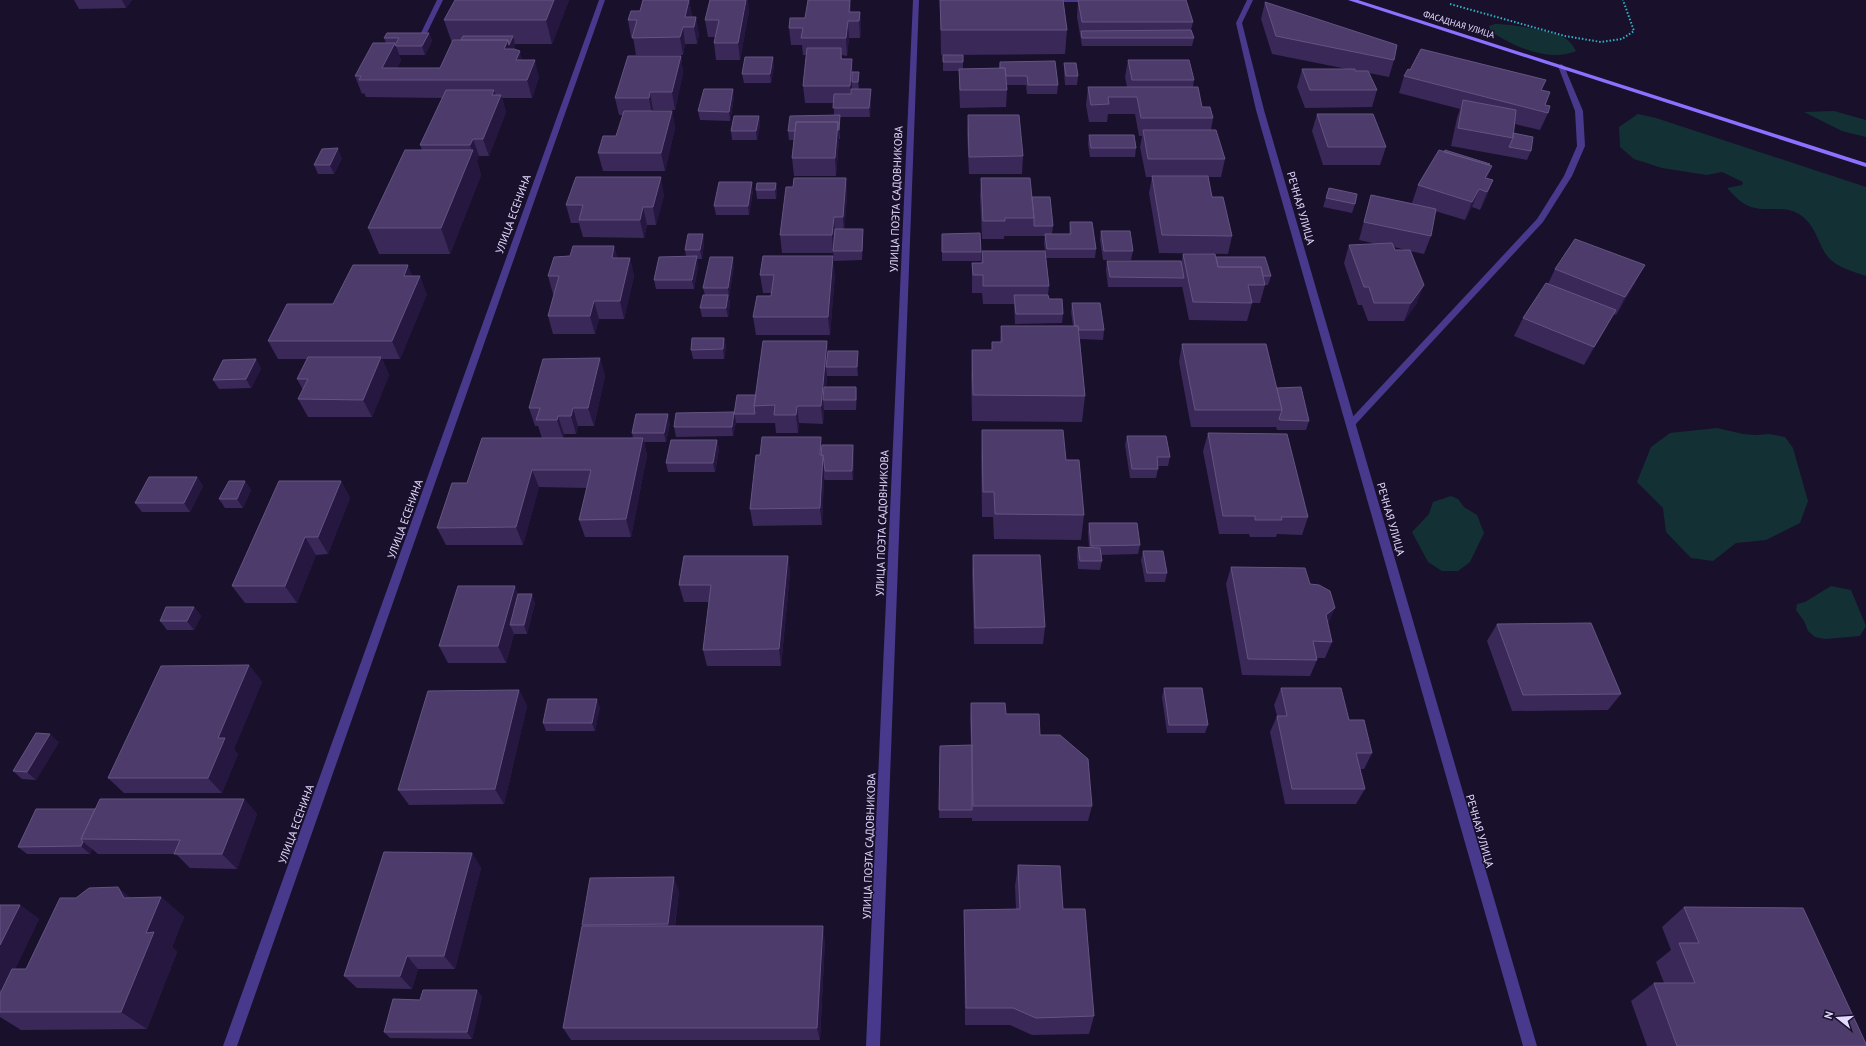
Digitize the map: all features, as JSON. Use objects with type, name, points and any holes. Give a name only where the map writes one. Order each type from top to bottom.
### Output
[{"type":"main road","name":"ФАСАДНАЯ УЛИЦА","points":[[1351,0],[1562,66],[1866,165]]},
{"type":"street","points":[[421,39],[440,0]]},
{"type":"street","name":"УЛИЦА ЕСЕНИНА","points":[[230,1046],[602,0]]},
{"type":"street","name":"УЛИЦА ПОЭТА САДОВНИКОВА","points":[[873,1046],[916,0]]},
{"type":"street","points":[[1041,0],[1096,0]]},
{"type":"street","name":"РЕЧНАЯ УЛИЦА","points":[[1250,0],[1239,23],[1241,37],[1530,1046]]},
{"type":"street","points":[[1351,424],[1540,220],[1568,176],[1581,146],[1578,111],[1562,66]]},
{"type":"path","points":[[1444,2],[1565,36],[1601,42],[1622,39],[1634,31],[1623,0]]},
{"type":"green space","points":[[1495,24],[1530,28],[1557,34],[1569,41],[1576,51],[1554,55],[1543,54],[1520,47],[1490,31],[1489,26]]},
{"type":"green space","points":[[1834,111],[1866,120],[1866,137],[1842,131],[1804,112]]},
{"type":"green space","points":[[1638,114],[1656,118],[1866,187],[1866,276],[1846,269],[1832,261],[1824,252],[1810,224],[1799,214],[1793,211],[1781,209],[1751,207],[1741,202],[1727,188],[1742,185],[1743,182],[1722,172],[1707,175],[1662,168],[1634,159],[1620,147],[1619,127]]},
{"type":"green space","points":[[1717,428],[1743,434],[1769,434],[1785,437],[1793,448],[1808,501],[1800,523],[1766,540],[1736,543],[1713,561],[1691,558],[1666,532],[1663,508],[1637,482],[1651,447],[1670,433]]},
{"type":"green space","points":[[1451,496],[1458,499],[1464,507],[1477,515],[1484,533],[1470,562],[1458,571],[1442,571],[1428,562],[1412,532],[1429,514],[1433,502]]},
{"type":"green space","points":[[1831,586],[1851,590],[1866,626],[1860,636],[1825,639],[1815,637],[1808,631],[1804,621],[1796,610],[1797,604],[1805,602]]},
{"type":"building","points":[[455,0],[554,0],[546,20],[444,20]]},
{"type":"building","points":[[643,0],[689,0],[685,17],[696,17],[694,27],[683,27],[680,37],[632,38],[637,20],[628,20],[631,11],[640,11]]},
{"type":"building","points":[[710,0],[746,0],[738,43],[714,43],[719,20],[705,20]]},
{"type":"building","points":[[808,0],[850,0],[849,12],[860,12],[859,21],[848,21],[846,38],[801,38],[803,28],[789,28],[790,18],[805,18]]},
{"type":"building","points":[[940,0],[1063,0],[1067,30],[941,30]]},
{"type":"building","points":[[1078,0],[1186,0],[1193,22],[1082,22]]},
{"type":"building","points":[[1265,2],[1397,45],[1394,60],[1276,36]]},
{"type":"building","points":[[1191,30],[1194,38],[1082,38],[1081,31]]},
{"type":"building","points":[[387,33],[429,33],[422,46],[396,46],[395,45],[399,38],[384,38]]},
{"type":"building","points":[[463,36],[513,36],[509,45],[508,40],[461,40]]},
{"type":"building","points":[[453,40],[508,40],[504,49],[514,49],[520,51],[516,60],[535,60],[527,80],[359,80],[361,76],[355,76],[373,43],[395,43],[382,68],[440,68]]},
{"type":"building","points":[[807,48],[841,48],[841,59],[852,59],[850,86],[803,86]]},
{"type":"building","points":[[1421,49],[1546,80],[1541,90],[1550,92],[1545,105],[1550,106],[1548,113],[1404,76],[1408,69],[1410,70]]},
{"type":"building","points":[[943,55],[963,55],[963,62],[943,62]]},
{"type":"building","points":[[628,56],[681,56],[672,92],[650,92],[649,98],[615,98]]},
{"type":"building","points":[[745,57],[773,57],[770,74],[742,74]]},
{"type":"building","points":[[1128,60],[1189,60],[1194,80],[1132,80]]},
{"type":"building","points":[[1055,61],[1058,85],[1028,85],[1027,76],[1006,76],[1005,68],[1000,68],[1000,62]]},
{"type":"building","points":[[1064,63],[1076,63],[1078,76],[1066,76]]},
{"type":"building","points":[[1005,68],[1007,90],[960,90],[959,69]]},
{"type":"building","points":[[1302,69],[1355,69],[1355,71],[1368,71],[1377,90],[1310,90]]},
{"type":"building","points":[[852,72],[859,72],[858,82],[852,82]]},
{"type":"building","points":[[1088,87],[1198,87],[1202,107],[1210,107],[1213,118],[1141,118],[1137,97],[1108,97],[1109,104],[1091,105]]},
{"type":"building","points":[[704,89],[733,89],[729,112],[698,111]]},
{"type":"building","points":[[851,89],[871,89],[869,108],[833,108],[834,94],[851,94]]},
{"type":"building","points":[[446,90],[494,90],[492,95],[501,95],[483,139],[473,139],[470,145],[420,145]]},
{"type":"building","points":[[1463,100],[1516,110],[1513,138],[1458,128]]},
{"type":"building","points":[[624,111],[672,111],[661,153],[598,153],[603,136],[616,136]]},
{"type":"building","points":[[1317,114],[1373,114],[1386,147],[1328,147]]},
{"type":"building","points":[[840,115],[839,130],[838,122],[796,122],[795,131],[788,131],[790,116]]},
{"type":"building","points":[[968,115],[1019,115],[1023,156],[969,157]]},
{"type":"building","points":[[734,116],[759,116],[756,131],[731,131]]},
{"type":"building","points":[[796,122],[838,122],[835,158],[792,158]]},
{"type":"building","points":[[1143,130],[1216,130],[1225,159],[1148,159]]},
{"type":"building","points":[[1513,133],[1533,137],[1531,151],[1509,147],[1513,138]]},
{"type":"building","points":[[1089,135],[1134,135],[1136,148],[1091,148]]},
{"type":"building","points":[[338,148],[330,165],[314,165],[322,149]]},
{"type":"building","points":[[405,150],[473,150],[441,228],[368,228]]},
{"type":"building","points":[[1439,150],[1492,166],[1485,178],[1493,180],[1487,192],[1479,189],[1472,202],[1418,185]]},
{"type":"building","points":[[1445,150],[1490,164],[1489,165],[1444,152]]},
{"type":"building","points":[[1152,176],[1208,176],[1212,197],[1223,197],[1232,236],[1162,235]]},
{"type":"building","points":[[576,177],[661,177],[653,207],[643,207],[640,220],[579,220],[583,205],[566,205]]},
{"type":"building","points":[[794,178],[846,178],[843,217],[834,217],[832,235],[780,235],[786,187],[793,187]]},
{"type":"building","points":[[981,178],[1030,178],[1034,218],[1005,218],[1005,221],[983,221]]},
{"type":"building","points":[[719,182],[752,182],[748,206],[714,206]]},
{"type":"building","points":[[757,183],[776,183],[775,190],[756,190]]},
{"type":"building","points":[[1329,188],[1357,194],[1355,204],[1326,198]]},
{"type":"building","points":[[1371,195],[1436,209],[1431,236],[1364,222]]},
{"type":"building","points":[[1032,197],[1050,197],[1053,226],[1034,226]]},
{"type":"building","points":[[1070,222],[1092,222],[1096,249],[1047,249],[1045,234],[1071,234]]},
{"type":"building","points":[[835,229],[863,229],[862,251],[833,251]]},
{"type":"building","points":[[1101,231],[1130,231],[1133,251],[1104,251]]},
{"type":"building","points":[[980,233],[981,252],[942,252],[942,234]]},
{"type":"building","points":[[688,234],[703,234],[700,250],[685,250]]},
{"type":"building","points":[[1575,239],[1645,265],[1625,297],[1555,269]]},
{"type":"building","points":[[1392,243],[1395,250],[1410,250],[1424,285],[1411,303],[1374,303],[1369,287],[1364,287],[1349,245]]},
{"type":"building","points":[[573,246],[614,246],[612,258],[630,258],[620,301],[594,301],[590,316],[548,316],[559,276],[548,276],[554,257],[570,256]]},
{"type":"building","points":[[982,251],[1045,251],[1049,286],[983,286],[983,275],[973,275],[972,263],[983,263]]},
{"type":"building","points":[[1183,254],[1215,254],[1218,267],[1261,267],[1265,285],[1248,285],[1252,303],[1193,302]]},
{"type":"building","points":[[697,256],[692,280],[654,280],[659,257]]},
{"type":"building","points":[[763,256],[833,256],[828,317],[753,317],[757,296],[771,296],[774,275],[760,275]]},
{"type":"building","points":[[710,257],[733,257],[728,288],[703,288]]},
{"type":"building","points":[[1216,257],[1265,257],[1271,276],[1263,276],[1261,267],[1218,267]]},
{"type":"building","points":[[1107,261],[1181,261],[1184,278],[1110,277]]},
{"type":"building","points":[[353,265],[408,265],[404,276],[420,276],[392,341],[268,341],[287,304],[333,304]]},
{"type":"building","points":[[1546,283],[1616,310],[1594,347],[1523,318]]},
{"type":"building","points":[[703,295],[728,295],[726,308],[700,308]]},
{"type":"building","points":[[1014,295],[1048,295],[1049,299],[1062,299],[1063,314],[1016,314]]},
{"type":"building","points":[[1072,303],[1100,303],[1104,330],[1079,330],[1078,326],[1075,326]]},
{"type":"building","points":[[1001,326],[1078,326],[1085,396],[973,395],[972,350],[992,350],[992,342],[1002,342]]},
{"type":"building","points":[[692,338],[724,338],[723,349],[691,350]]},
{"type":"building","points":[[763,341],[827,341],[821,406],[797,406],[796,415],[774,415],[775,405],[754,406]]},
{"type":"building","points":[[1182,344],[1266,344],[1282,410],[1195,410]]},
{"type":"building","points":[[828,351],[858,351],[857,367],[826,367]]},
{"type":"building","points":[[308,357],[381,357],[363,400],[298,399],[308,379],[297,379]]},
{"type":"building","points":[[600,358],[588,408],[573,408],[571,416],[558,416],[557,420],[536,420],[540,408],[529,408],[543,359]]},
{"type":"building","points":[[256,359],[246,379],[213,380],[223,360]]},
{"type":"building","points":[[824,387],[856,387],[856,400],[823,400]]},
{"type":"building","points":[[1301,387],[1309,421],[1280,420],[1282,410],[1277,388]]},
{"type":"building","points":[[737,395],[756,395],[754,406],[755,414],[734,414]]},
{"type":"building","points":[[734,412],[732,427],[674,427],[676,413]]},
{"type":"building","points":[[636,414],[668,414],[664,433],[632,433]]},
{"type":"building","points":[[982,430],[1063,430],[1066,460],[1079,460],[1084,515],[995,514],[994,492],[983,492]]},
{"type":"building","points":[[1208,433],[1287,434],[1308,517],[1281,517],[1282,520],[1255,520],[1255,516],[1223,516]]},
{"type":"building","points":[[1127,436],[1166,436],[1170,457],[1157,457],[1158,469],[1132,469]]},
{"type":"building","points":[[762,437],[821,437],[820,455],[823,455],[820,508],[750,509],[756,455],[760,455]]},
{"type":"building","points":[[482,438],[643,438],[626,519],[579,520],[591,470],[532,470],[516,527],[437,528],[452,483],[467,483]]},
{"type":"building","points":[[671,440],[717,440],[713,463],[666,463]]},
{"type":"building","points":[[822,445],[853,445],[852,471],[825,471],[823,455],[821,455]]},
{"type":"building","points":[[149,477],[197,477],[184,503],[135,503]]},
{"type":"building","points":[[229,481],[245,481],[237,499],[219,499]]},
{"type":"building","points":[[279,481],[341,481],[318,537],[305,537],[285,586],[232,586]]},
{"type":"building","points":[[1089,523],[1137,523],[1140,545],[1091,546]]},
{"type":"building","points":[[1078,547],[1100,548],[1102,561],[1080,561]]},
{"type":"building","points":[[1143,551],[1163,551],[1167,573],[1147,573]]},
{"type":"building","points":[[973,555],[1040,555],[1045,627],[975,628]]},
{"type":"building","points":[[684,556],[788,556],[779,649],[703,650],[711,585],[679,585]]},
{"type":"building","points":[[1231,567],[1305,568],[1310,584],[1319,585],[1330,591],[1335,608],[1326,615],[1332,642],[1313,641],[1317,660],[1248,659]]},
{"type":"building","points":[[458,586],[515,586],[498,646],[439,646]]},
{"type":"building","points":[[518,594],[532,594],[524,625],[510,625]]},
{"type":"building","points":[[166,607],[194,607],[187,621],[160,621]]},
{"type":"building","points":[[1591,623],[1621,694],[1523,695],[1497,624]]},
{"type":"building","points":[[249,665],[218,738],[225,738],[208,778],[108,778],[161,666]]},
{"type":"building","points":[[1164,688],[1202,688],[1208,725],[1169,725]]},
{"type":"building","points":[[1281,688],[1341,688],[1349,720],[1364,720],[1372,753],[1356,753],[1365,789],[1292,789],[1277,716],[1287,716]]},
{"type":"building","points":[[519,690],[495,789],[398,790],[428,691]]},
{"type":"building","points":[[548,699],[597,699],[592,723],[543,723]]},
{"type":"building","points":[[971,703],[1005,703],[1006,714],[1039,714],[1040,735],[1060,735],[1088,759],[1092,806],[973,806]]},
{"type":"building","points":[[36,733],[50,734],[27,772],[13,771]]},
{"type":"building","points":[[972,745],[972,810],[939,810],[940,746]]},
{"type":"building","points":[[100,799],[244,799],[222,854],[174,854],[180,840],[81,839]]},
{"type":"building","points":[[36,809],[95,809],[81,839],[83,842],[81,846],[18,847]]},
{"type":"building","points":[[384,852],[472,853],[444,956],[407,956],[400,976],[344,976]]},
{"type":"building","points":[[1018,865],[1060,866],[1063,909],[1085,909],[1094,1016],[1036,1018],[1013,1008],[966,1008],[964,910],[1020,909]]},
{"type":"building","points":[[674,877],[668,924],[582,925],[590,878]]},
{"type":"building","points":[[118,887],[124,898],[161,897],[146,933],[154,932],[121,1012],[0,1012],[0,994],[12,969],[26,969],[60,898],[76,898],[89,888]]},
{"type":"building","points":[[0,905],[20,905],[0,945]]},
{"type":"building","points":[[1684,907],[1803,908],[1866,1046],[1677,1046],[1654,983],[1695,983],[1679,943],[1699,943]]},
{"type":"building","points":[[582,926],[823,926],[817,1028],[563,1028]]},
{"type":"building","points":[[423,990],[477,990],[467,1032],[384,1032],[393,999],[420,1000]]}]
